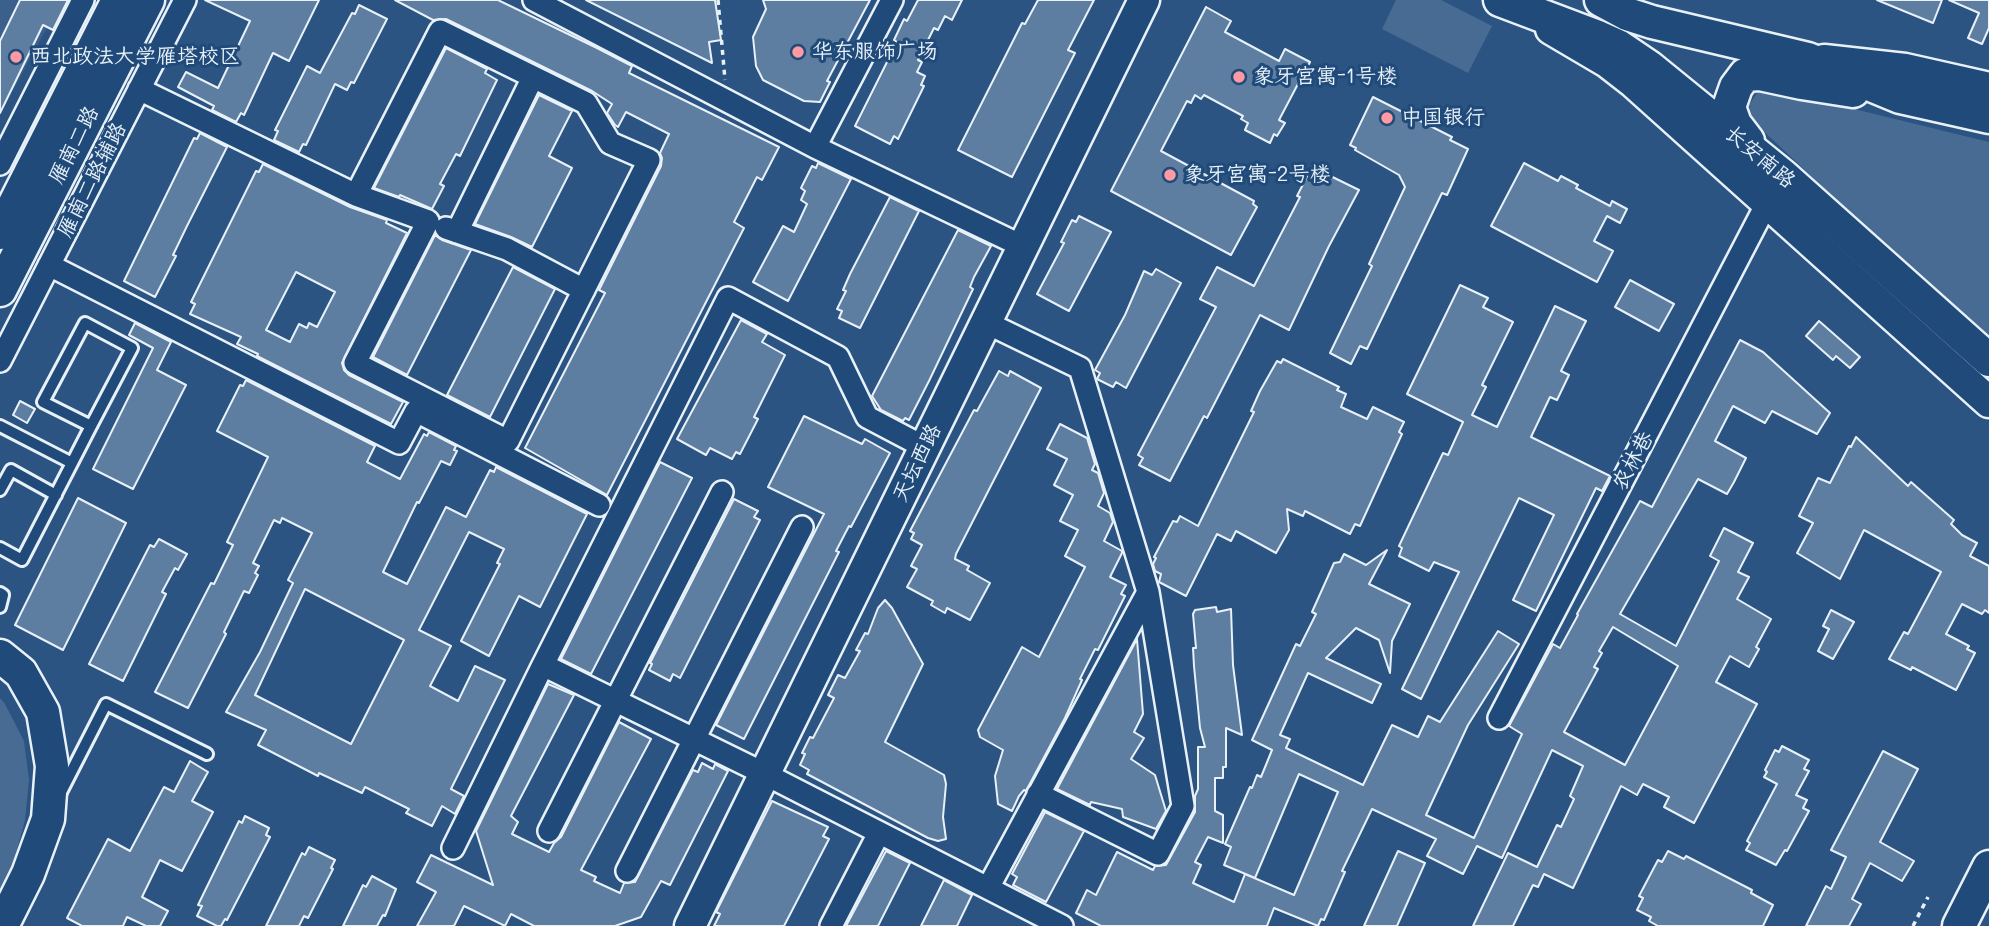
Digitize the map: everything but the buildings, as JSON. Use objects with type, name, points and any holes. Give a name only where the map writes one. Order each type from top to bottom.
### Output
[{"type":"main road","name":"雁南二路","points":[[0,233],[118,0]]},
{"type":"main road","name":"雁南二路","points":[[0,290],[148,0]]},
{"type":"main road","points":[[1601,0],[1652,22],[1805,58],[1900,97]]},
{"type":"main road","name":"长安南路","points":[[1502,1],[1598,37],[1635,57],[1758,156],[1989,360]]},
{"type":"main road","points":[[1758,156],[1735,124],[1729,107],[1735,87],[1745,75],[1760,74],[1900,97],[1989,117]]},
{"type":"main road","points":[[0,656],[21,673],[43,712],[52,766],[48,819],[28,874],[2,926]]},
{"type":"main road","points":[[1959,926],[1989,867]]},
{"type":"street","points":[[0,164],[83,0]]},
{"type":"street","name":"雁南二路辅路","points":[[0,361],[185,0]]},
{"type":"street","points":[[534,0],[815,147],[1022,246]]},
{"type":"street","points":[[815,147],[892,0]]},
{"type":"street","name":"天坛西路","points":[[690,926],[1144,0]]},
{"type":"street","points":[[1502,1],[1608,62],[1989,402]]},
{"type":"street","points":[[356,195],[440,30],[586,103],[610,143],[649,160],[508,441],[355,363],[428,221]]},
{"type":"street","points":[[1805,58],[1905,69],[1989,88]]},
{"type":"street","points":[[457,232],[533,77]]},
{"type":"street","points":[[139,89],[356,195],[507,249],[584,290]]},
{"type":"street","name":"农林巷","points":[[1499,719],[1767,203]]},
{"type":"street","points":[[49,265],[399,443],[416,411],[599,505]]},
{"type":"street","points":[[453,848],[728,298],[838,357],[867,417],[924,447]]},
{"type":"street","points":[[985,322],[1080,368],[1148,592],[1183,806],[1158,854],[1038,794]]},
{"type":"street","points":[[549,831],[722,492]]},
{"type":"street","points":[[627,871],[802,527]]},
{"type":"street","points":[[988,888],[1148,592]]},
{"type":"street","points":[[543,665],[765,774],[1062,926]]},
{"type":"street","points":[[831,926],[879,832]]},
{"type":"lane","points":[[0,548],[22,560],[132,348],[85,323],[43,402],[91,426]]},
{"type":"lane","points":[[0,426],[72,463]]},
{"type":"lane","points":[[0,491],[11,470],[56,495]]},
{"type":"lane","points":[[0,593],[3,595],[0,607]]},
{"type":"lane","points":[[48,819],[106,704],[207,754]]},
{"type":"path","points":[[718,0],[727,99]]},
{"type":"path","points":[[1913,926],[1928,897]]},
{"type":"shaded area","name":"西北政法大学雁塔校区","points":[[0,0],[62,0],[0,114]]},
{"type":"shaded area","points":[[1396,0],[1441,0],[1492,26],[1468,73],[1382,29]]},
{"type":"shaded area","points":[[1763,90],[1797,95],[1989,142],[1989,336],[1917,275],[1758,126],[1752,119],[1749,105],[1757,93]]},
{"type":"shaded area","points":[[0,698],[24,741],[29,780],[25,820],[13,865],[0,898]]},
{"type":"place","name":"华东服饰广场","points":[[798,52]]},
{"type":"place","name":"西北政法大学雁塔校区","points":[[16,57]]},
{"type":"place","name":"象牙宫寓-1号楼","points":[[1239,77]]},
{"type":"place","name":"中国银行","points":[[1387,118]]},
{"type":"place","name":"象牙宫寓-2号楼","points":[[1170,175]]}]
